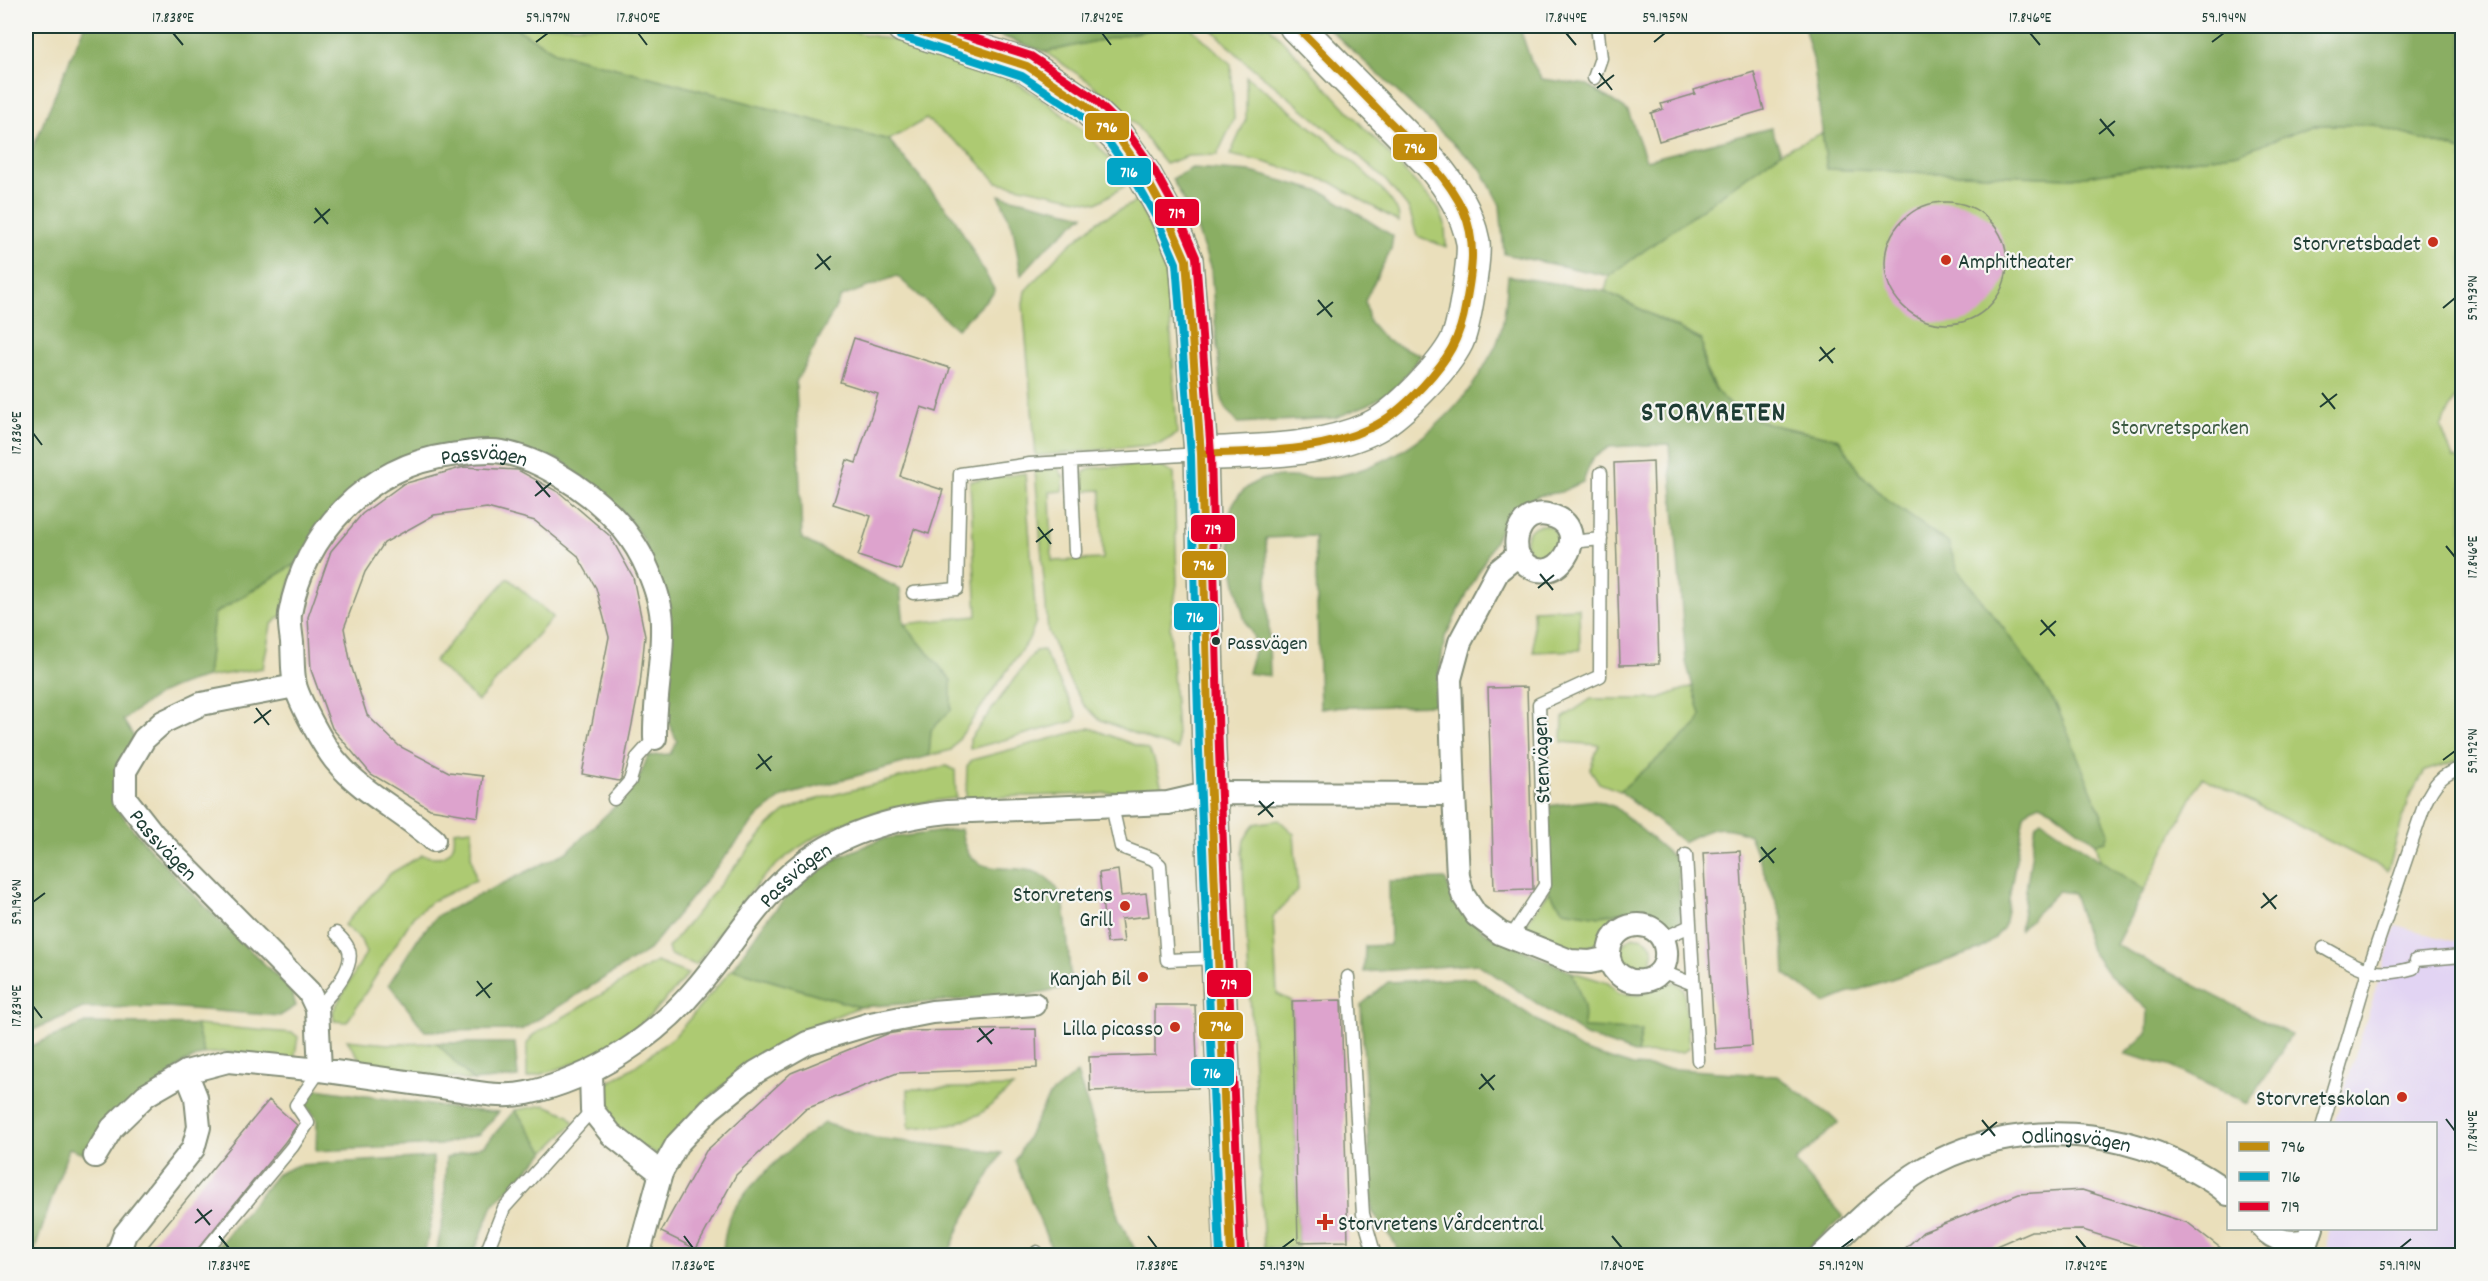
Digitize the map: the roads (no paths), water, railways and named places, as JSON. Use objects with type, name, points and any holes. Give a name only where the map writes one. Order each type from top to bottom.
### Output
[{"type":"street","points":[[903,26],[1027,66],[1058,84],[1084,104],[1118,137],[1149,183],[1186,260],[1201,454],[1211,793],[1231,1256]]},
{"type":"street","points":[[1201,454],[1320,446],[1373,428],[1411,398],[1435,372],[1457,341],[1472,257],[1465,212],[1451,187],[1431,163],[1296,26]]},
{"type":"street","name":"Passvägen","points":[[434,840],[412,820],[366,791],[334,759],[312,723],[296,686],[290,616],[302,568],[326,529],[349,503],[378,481],[411,465],[434,457],[500,451],[525,458],[550,469],[599,502],[619,523],[635,544],[650,577],[663,622],[661,666],[654,709],[655,738]]},
{"type":"street","points":[[1543,514],[1560,520],[1570,533],[1569,552],[1562,563],[1548,570],[1533,568],[1518,555],[1515,539],[1526,520],[1534,515],[1543,514]]},
{"type":"street","points":[[1518,555],[1498,571],[1460,642],[1450,679],[1458,876],[1463,895],[1476,915],[1500,933],[1570,961],[1590,962],[1609,958]]},
{"type":"street","name":"Passvägen","points":[[296,686],[201,704],[163,722],[144,739],[125,771],[125,798],[154,835],[309,992],[317,1009],[320,1070]]},
{"type":"street","points":[[1211,793],[1454,794]]},
{"type":"street","name":"Passvägen","points":[[95,1156],[112,1128],[146,1095],[186,1072],[228,1061],[320,1070],[495,1095],[527,1093],[591,1072],[656,1030],[697,987],[760,905],[788,876],[819,853],[850,836],[915,815],[982,809],[1168,803],[1211,793]]},
{"type":"street","points":[[1627,926],[1647,926],[1662,939],[1666,957],[1661,970],[1647,981],[1633,982],[1616,974],[1608,951],[1613,938],[1627,926]]},
{"type":"street","points":[[638,1256],[661,1173],[677,1144],[711,1109],[756,1072],[807,1043],[870,1024],[932,1012],[1034,1004]]},
{"type":"street","points":[[117,1256],[125,1234],[194,1149],[199,1127],[196,1097],[186,1072]]},
{"type":"street","points":[[591,1072],[592,1110],[611,1134],[661,1173]]},
{"type":"street","name":"Odlingsvägen","points":[[1821,1256],[1895,1190],[1924,1169],[1958,1152],[2009,1137],[2055,1133],[2125,1142],[2165,1155],[2225,1188]]},
{"type":"street","points":[[2265,1230],[2271,1237],[2285,1241],[2310,1241]]},
{"type":"lane","points":[[1594,78],[1601,58],[1597,26]]},
{"type":"lane","points":[[913,593],[957,589],[960,474],[1030,464],[1201,454]]},
{"type":"lane","points":[[1071,462],[1076,552]]},
{"type":"lane","name":"Stenvägen","points":[[1511,938],[1545,885],[1539,704],[1600,676],[1601,473]]},
{"type":"lane","points":[[1571,542],[1601,539]]},
{"type":"lane","points":[[614,799],[630,781],[638,758],[655,738]]},
{"type":"lane","points":[[2324,1122],[2368,971],[2434,783],[2451,771],[2463,768]]},
{"type":"lane","points":[[1112,806],[1121,847],[1152,859],[1160,865],[1167,960],[1218,958]]},
{"type":"lane","points":[[1686,855],[1698,1060]]},
{"type":"lane","points":[[1662,939],[1690,926]]},
{"type":"lane","points":[[317,1009],[333,991],[346,969],[350,956],[348,946],[336,933]]},
{"type":"lane","points":[[2324,948],[2368,971],[2391,974],[2415,964],[2463,956]]},
{"type":"lane","points":[[1661,970],[1694,984]]},
{"type":"lane","points":[[1348,977],[1363,1214],[1375,1256]]},
{"type":"lane","points":[[201,1256],[292,1147],[308,1123],[296,1105],[320,1070]]},
{"type":"lane","points":[[485,1256],[504,1208],[592,1110]]},
{"type":"place","name":"Storvretsbadet","points":[[2433,242]]},
{"type":"place","name":"Amphitheater","points":[[1946,260]]},
{"type":"place","name":"Passvägen","points":[[1216,641]]},
{"type":"place","name":"Storvretens Grill","points":[[1125,906]]},
{"type":"place","name":"Kanjah Bil","points":[[1143,977]]},
{"type":"place","name":"Lilla picasso","points":[[1175,1027]]},
{"type":"place","name":"Storvretsskolan","points":[[2402,1097]]},
{"type":"place","name":"Storvretens Vårdcentral","points":[[1325,1222]]},
{"type":"district","name":"STORVRETEN","points":[[1714,410]]},
{"type":"park label","name":"Storvretsparken","points":[[2180,426]]}]
